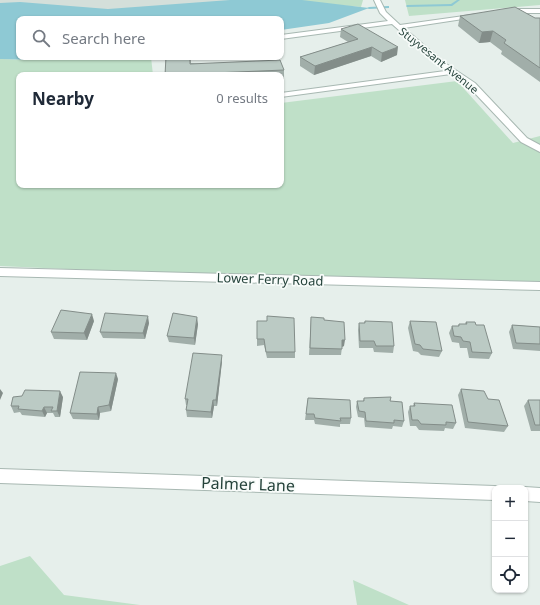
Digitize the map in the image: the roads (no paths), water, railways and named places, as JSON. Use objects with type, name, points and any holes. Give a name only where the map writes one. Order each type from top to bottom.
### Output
[{"type":"street","name":"Stuyvesant Avenue","points":[[377,1],[383,13],[442,65],[472,85],[524,140],[540,149]]},
{"type":"street","points":[[503,11],[540,11]]},
{"type":"street","points":[[284,36],[315,31],[481,15]]},
{"type":"street","points":[[284,95],[452,72]]},
{"type":"street","name":"Lower Ferry Road","points":[[0,272],[540,286]]},
{"type":"street","name":"Palmer Lane","points":[[0,476],[492,493]]},
{"type":"street","points":[[528,494],[540,495]]},
{"type":"water","points":[[230,0],[302,0],[369,8],[329,23],[284,30],[284,16],[16,16],[16,59],[0,59],[0,3],[20,2],[108,9]]},
{"type":"waterway","points":[[407,6],[452,5],[459,0]]},
{"type":"waterway","points":[[369,8],[388,7]]}]
